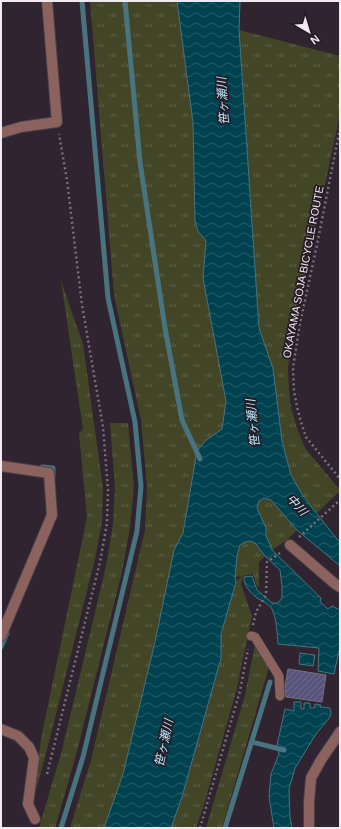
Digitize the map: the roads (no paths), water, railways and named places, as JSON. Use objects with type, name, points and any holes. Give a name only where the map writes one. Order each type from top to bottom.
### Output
[{"type":"street","points":[[1,133],[22,127],[57,122],[47,1]]},
{"type":"street","points":[[1,466],[49,473],[52,516],[1,636]]},
{"type":"street","points":[[290,545],[340,587]]},
{"type":"street","points":[[1,729],[18,736],[29,747],[34,758],[28,804],[35,820]]},
{"type":"street","points":[[309,828],[311,778],[340,732]]},
{"type":"lane","points":[[251,636],[255,637],[279,676],[280,696]]},
{"type":"water","points":[[177,1],[240,1],[239,30],[259,328],[273,369],[282,441],[291,475],[303,496],[340,542],[340,566],[297,530],[271,500],[264,498],[259,501],[257,508],[266,528],[266,535],[272,550],[321,598],[320,602],[328,609],[332,606],[340,610],[340,646],[334,674],[318,671],[319,648],[278,644],[276,622],[271,607],[257,598],[250,591],[246,586],[244,577],[252,576],[257,590],[272,603],[278,603],[282,598],[280,570],[265,556],[255,543],[250,541],[240,545],[237,556],[236,582],[221,634],[221,658],[182,797],[171,828],[104,828],[123,774],[155,642],[174,550],[183,533],[197,451],[205,441],[222,429],[226,401],[203,278],[206,241],[198,231],[195,221],[193,123]]},
{"type":"water","points":[[300,653],[315,655],[313,666],[299,664]]},
{"type":"water","points":[[294,702],[301,702],[301,709],[304,709],[304,703],[310,703],[310,708],[314,708],[315,704],[321,705],[320,707],[330,708],[331,714],[316,734],[295,768],[289,789],[292,828],[274,828],[269,797],[271,774],[279,754],[277,745],[285,709],[294,711]]},
{"type":"waterway","points":[[61,828],[83,757],[137,531],[141,486],[135,422],[108,298],[82,1]]},
{"type":"waterway","points":[[125,1],[140,162],[165,328],[182,420],[200,459]]},
{"type":"waterway","points":[[42,467],[53,468],[53,476]]},
{"type":"waterway","points":[[1,647],[7,633]]},
{"type":"waterway","points":[[225,828],[270,682]]},
{"type":"waterway","points":[[252,742],[284,750]]},
{"type":"water label","name":"笹ヶ瀬川","points":[[223,101]]},
{"type":"water label","name":"笹ヶ瀬川","points":[[253,423]]},
{"type":"water label","name":"中川","points":[[297,505]]},
{"type":"water label","name":"笹ヶ瀬川","points":[[164,743]]}]
